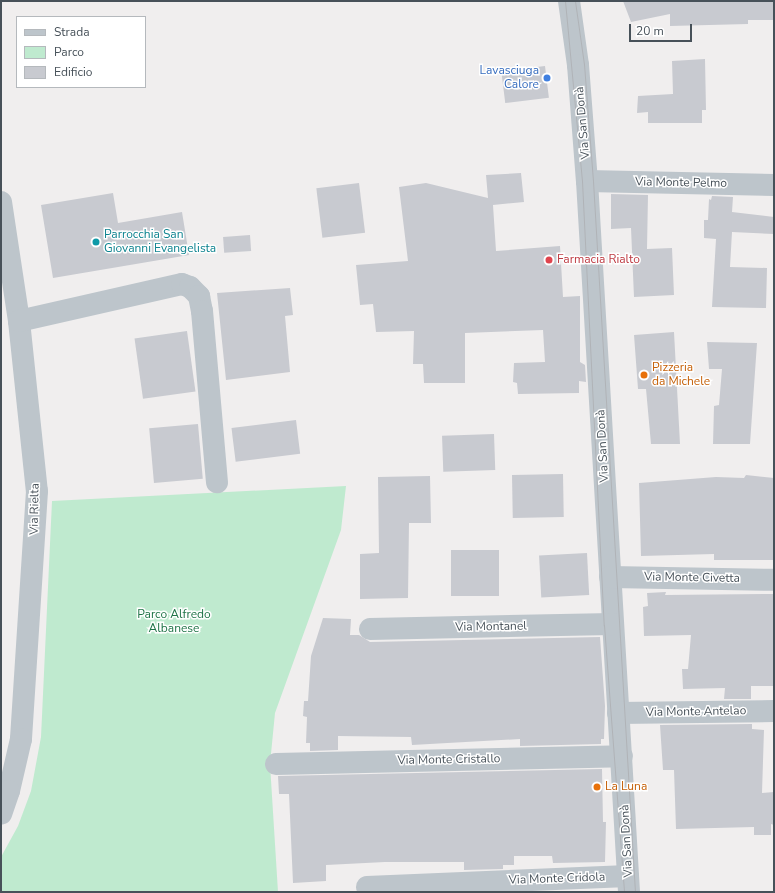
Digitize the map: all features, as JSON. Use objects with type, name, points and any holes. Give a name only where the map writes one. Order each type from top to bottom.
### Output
[{"type":"street","name":"Via San Donà","points":[[569,1],[578,65],[588,181],[629,884]]},
{"type":"street","name":"Via Monte Pelmo","points":[[588,181],[774,184]]},
{"type":"street","name":"Via Rielta","points":[[1,202],[7,274],[19,321],[37,491],[21,738],[9,792],[1,814]]},
{"type":"street","points":[[19,321],[182,284],[190,287],[199,296],[202,311],[217,482]]},
{"type":"street","name":"Via Monte Civetta","points":[[610,577],[774,580]]},
{"type":"street","name":"Via Montanel","points":[[370,629],[613,624]]},
{"type":"street","name":"Via Monte Antelao","points":[[618,713],[774,711]]},
{"type":"street","name":"Via Monte Cristallo","points":[[276,764],[622,756]]},
{"type":"street","name":"Via Monte Cridola","points":[[366,887],[629,884]]},
{"type":"green space","name":"Parco Alfredo Albanese","points":[[346,486],[341,530],[275,713],[270,764],[278,892],[1,892],[1,857],[18,826],[31,791],[41,737],[52,501]]},
{"type":"building","points":[[623,1],[774,1],[774,20],[748,20],[748,24],[670,26],[670,14],[631,22]]},
{"type":"building","points":[[705,59],[706,110],[702,110],[702,123],[648,123],[648,112],[637,113],[638,96],[673,94],[672,61]]},
{"type":"building","points":[[545,66],[549,98],[505,103],[501,71]]},
{"type":"building","points":[[521,173],[524,202],[493,205],[496,251],[560,246],[563,297],[580,296],[580,362],[585,365],[586,382],[579,381],[579,393],[518,394],[517,383],[513,382],[514,363],[545,362],[543,330],[465,333],[465,383],[424,383],[423,364],[413,364],[414,331],[376,332],[373,304],[360,305],[356,265],[408,261],[399,187],[426,183],[488,198],[486,175]]},
{"type":"building","points":[[359,183],[365,233],[322,238],[316,188]]},
{"type":"building","name":"Parrocchia San Giovanni Evangelista","points":[[113,193],[118,223],[182,212],[189,255],[53,278],[41,205]]},
{"type":"building","points":[[611,194],[648,195],[647,249],[672,248],[674,295],[634,297],[631,228],[611,229]]},
{"type":"building","points":[[712,196],[733,197],[732,212],[774,217],[774,234],[732,232],[730,267],[767,268],[766,308],[712,307],[716,239],[704,238],[704,220],[708,220],[709,199],[711,200]]},
{"type":"building","points":[[250,235],[251,251],[224,253],[223,237]]},
{"type":"building","points":[[290,288],[293,315],[285,316],[290,372],[226,380],[217,293]]},
{"type":"building","points":[[187,331],[195,391],[143,399],[135,338]]},
{"type":"building","points":[[674,332],[680,444],[651,444],[646,389],[638,389],[634,335]]},
{"type":"building","points":[[707,342],[757,343],[750,444],[713,444],[714,406],[719,405],[722,369],[709,369]]},
{"type":"building","points":[[296,420],[300,454],[236,462],[231,428]]},
{"type":"building","points":[[198,424],[203,479],[154,483],[149,428]]},
{"type":"building","points":[[494,434],[495,470],[443,472],[442,436]]},
{"type":"building","points":[[563,474],[564,517],[513,518],[512,475]]},
{"type":"building","points":[[746,475],[774,478],[774,560],[714,560],[714,554],[641,556],[639,483],[716,477],[744,478]]},
{"type":"building","points":[[430,476],[431,523],[409,523],[408,598],[360,599],[360,554],[379,553],[378,477]]},
{"type":"building","points":[[451,550],[499,550],[499,596],[451,596]]},
{"type":"building","points":[[587,553],[589,595],[541,597],[539,556]]},
{"type":"building","points":[[666,592],[665,595],[774,594],[774,686],[751,686],[751,699],[724,699],[725,688],[683,689],[682,669],[688,669],[691,635],[644,636],[643,607],[648,606],[647,593]]},
{"type":"building","points":[[323,618],[351,619],[350,635],[359,635],[370,642],[600,637],[605,706],[604,739],[601,739],[601,744],[520,746],[520,739],[412,745],[411,737],[338,736],[338,750],[310,751],[310,743],[306,743],[307,717],[303,716],[304,701],[308,701],[311,656]]},
{"type":"building","points":[[752,724],[752,729],[764,730],[762,793],[774,792],[774,825],[771,824],[771,835],[754,835],[754,827],[676,829],[674,770],[663,770],[660,725]]},
{"type":"building","points":[[602,769],[603,822],[606,822],[605,862],[553,863],[552,856],[514,856],[514,865],[503,865],[503,869],[464,870],[464,862],[385,862],[326,865],[326,881],[293,883],[289,794],[279,794],[278,776]]},
{"type":"tram line","points":[[565,1],[582,181],[604,625],[624,892]]},
{"type":"tram line","points":[[575,1],[584,64],[593,181],[635,892]]},
{"type":"place","name":"Lavasciuga Calore","points":[[547,78]]},
{"type":"place","name":"Parrocchia San Giovanni Evangelista","points":[[96,242]]},
{"type":"place","name":"Farmacia Rialto","points":[[549,260]]},
{"type":"place","name":"Pizzeria da Michele","points":[[644,375]]},
{"type":"place","name":"La Luna","points":[[597,787]]}]
